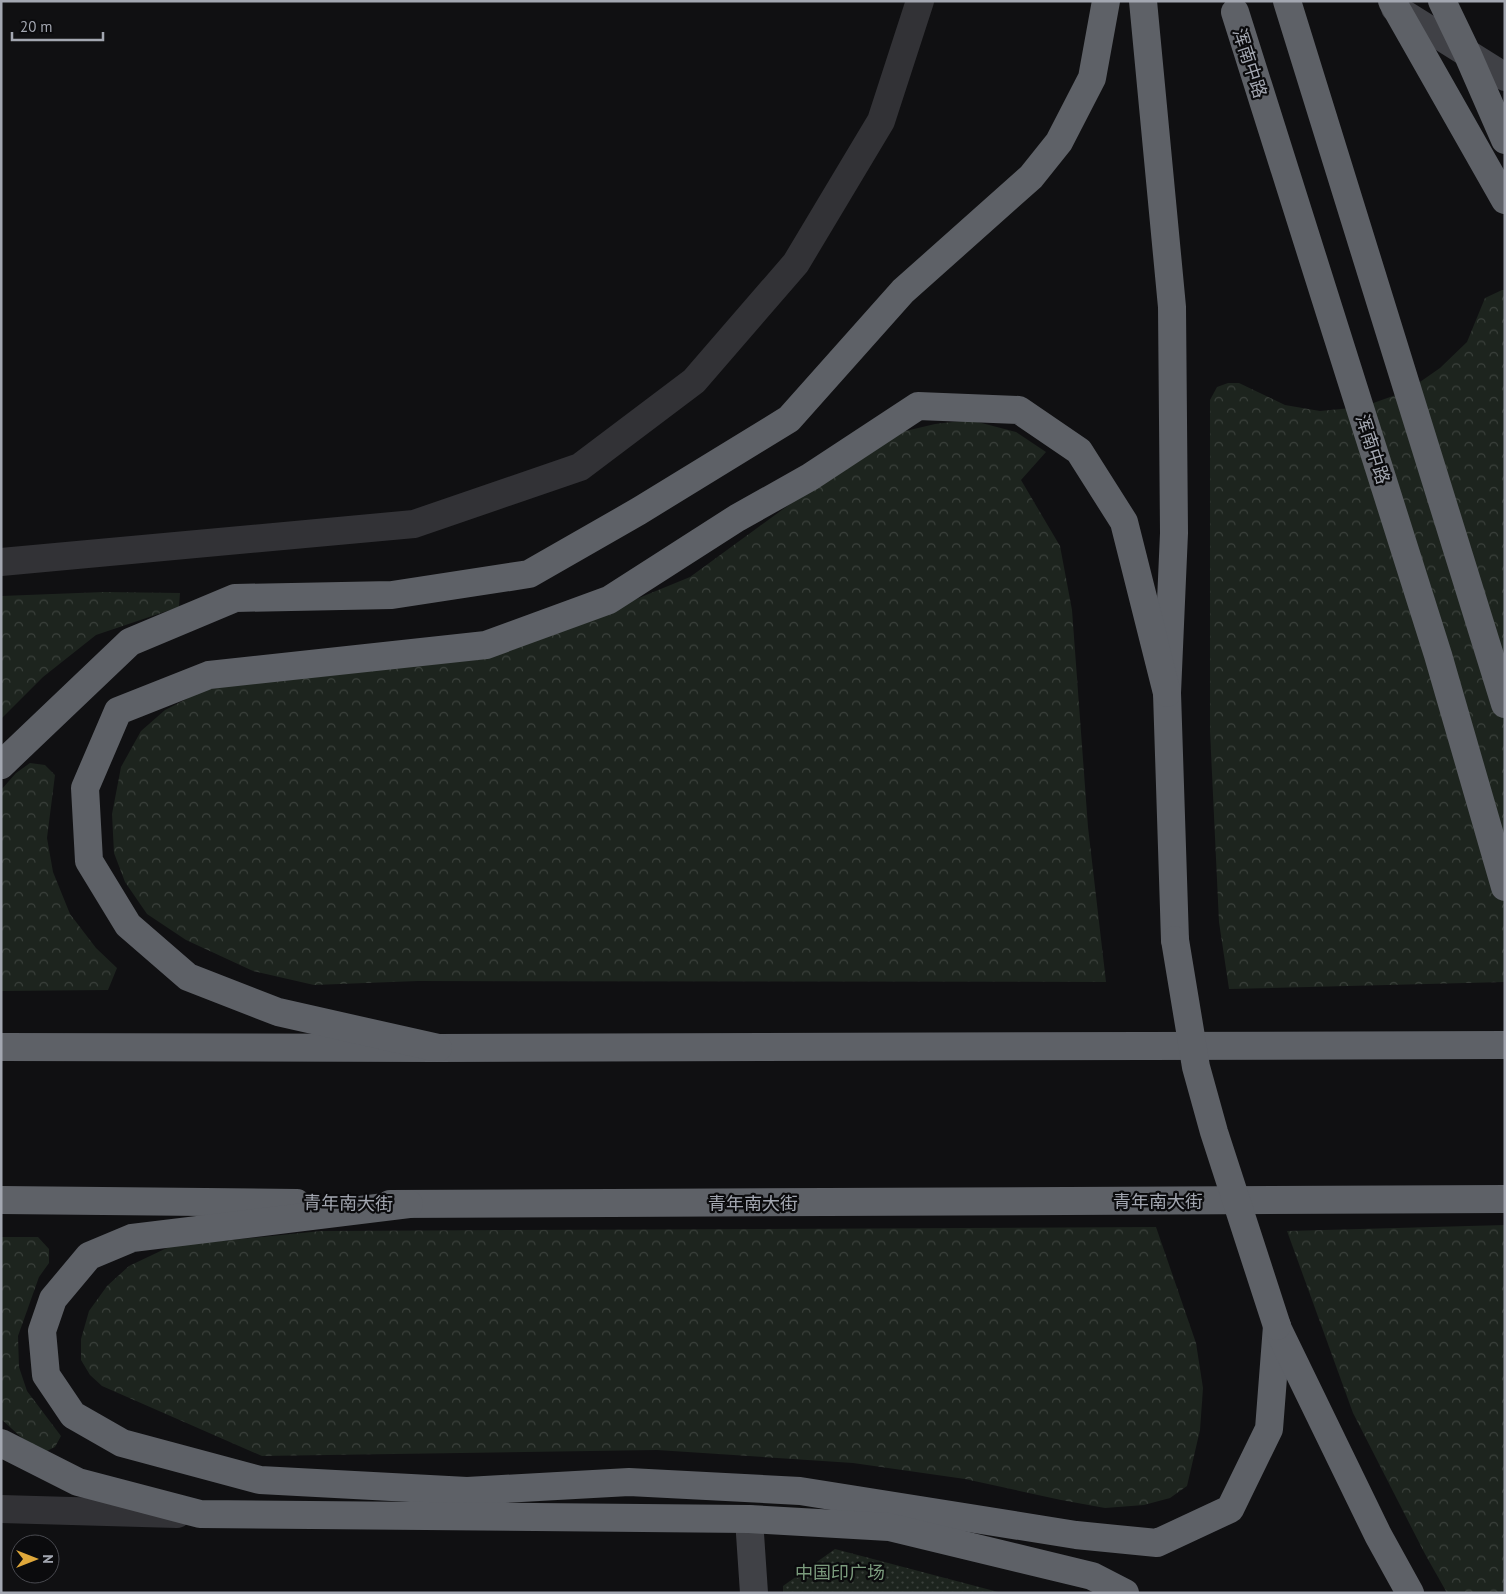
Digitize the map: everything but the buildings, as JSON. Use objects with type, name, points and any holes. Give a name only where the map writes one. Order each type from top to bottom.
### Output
[{"type":"highway","points":[[1,765],[130,642],[235,598],[392,595],[530,574],[789,419],[903,291],[1031,177],[1058,142],[1092,78],[1106,1]]},
{"type":"highway","points":[[1143,1],[1172,307],[1174,533],[1167,693],[1175,940],[1196,1067],[1214,1132],[1277,1326],[1378,1535],[1410,1593]]},
{"type":"highway","points":[[1287,1],[1505,704]]},
{"type":"highway","points":[[1442,1],[1505,140]]},
{"type":"highway","points":[[1394,5],[1505,200]]},
{"type":"highway","name":"浑南中路","points":[[1234,12],[1438,655],[1505,887]]},
{"type":"highway","points":[[438,1048],[278,1012],[188,977],[128,926],[89,861],[85,788],[118,711],[209,676],[486,646],[609,600],[737,518],[810,477],[918,406],[1019,410],[1079,451],[1124,522],[1167,693]]},
{"type":"highway","points":[[1,1047],[438,1048],[1505,1045]]},
{"type":"highway","name":"青年南大街","points":[[1,1200],[409,1204],[1505,1199]]},
{"type":"highway","points":[[409,1204],[132,1238],[89,1256],[53,1299],[42,1331],[46,1375],[73,1415],[122,1443],[260,1480],[466,1490],[629,1482],[800,1490],[1076,1535],[1157,1543],[1230,1509],[1268,1429],[1277,1326]]},
{"type":"highway","points":[[1,1443],[78,1482],[200,1514],[749,1519],[889,1527],[1092,1576],[1125,1593]]},
{"type":"street","points":[[1,562],[414,524],[580,467],[694,381],[796,263],[881,121],[920,1]]},
{"type":"street","points":[[1394,5],[1505,77]]},
{"type":"street","points":[[1,1510],[200,1514]]},
{"type":"street","points":[[749,1519],[754,1593]]},
{"type":"green space","points":[[1505,290],[1505,982],[1229,989],[1219,922],[1210,731],[1210,400],[1217,387],[1228,383],[1239,383],[1285,405],[1320,411],[1362,407],[1407,391],[1440,368],[1467,342],[1485,298]]},
{"type":"green space","points":[[970,420],[1016,432],[1046,452],[1021,480],[1060,546],[1072,610],[1088,827],[1106,982],[418,981],[314,985],[253,971],[186,940],[147,914],[125,882],[114,853],[112,814],[121,767],[141,731],[165,710],[202,691],[251,677],[551,634],[690,577],[849,461],[897,433],[935,424]]},
{"type":"green space","points":[[104,592],[180,593],[179,607],[96,635],[43,677],[1,719],[1,596]]},
{"type":"green space","points":[[30,763],[45,765],[55,775],[47,838],[53,872],[70,914],[96,948],[117,968],[108,990],[1,991],[1,790],[16,773]]},
{"type":"green space","points":[[1505,1225],[1505,1593],[1447,1593],[1353,1413],[1287,1231]]},
{"type":"green space","points":[[1156,1227],[1196,1343],[1203,1388],[1200,1430],[1187,1486],[1170,1498],[1144,1505],[1105,1508],[965,1479],[853,1463],[657,1450],[262,1456],[102,1386],[90,1375],[81,1360],[81,1339],[89,1311],[107,1286],[129,1266],[171,1246],[321,1231]]},
{"type":"green space","points":[[1,1237],[38,1237],[49,1249],[49,1263],[39,1277],[18,1336],[19,1367],[27,1391],[61,1436],[55,1447],[45,1452],[22,1438],[1,1419]]},
{"type":"green space","name":"中国印广场","points":[[835,1549],[1002,1593],[783,1593],[783,1586]]}]
